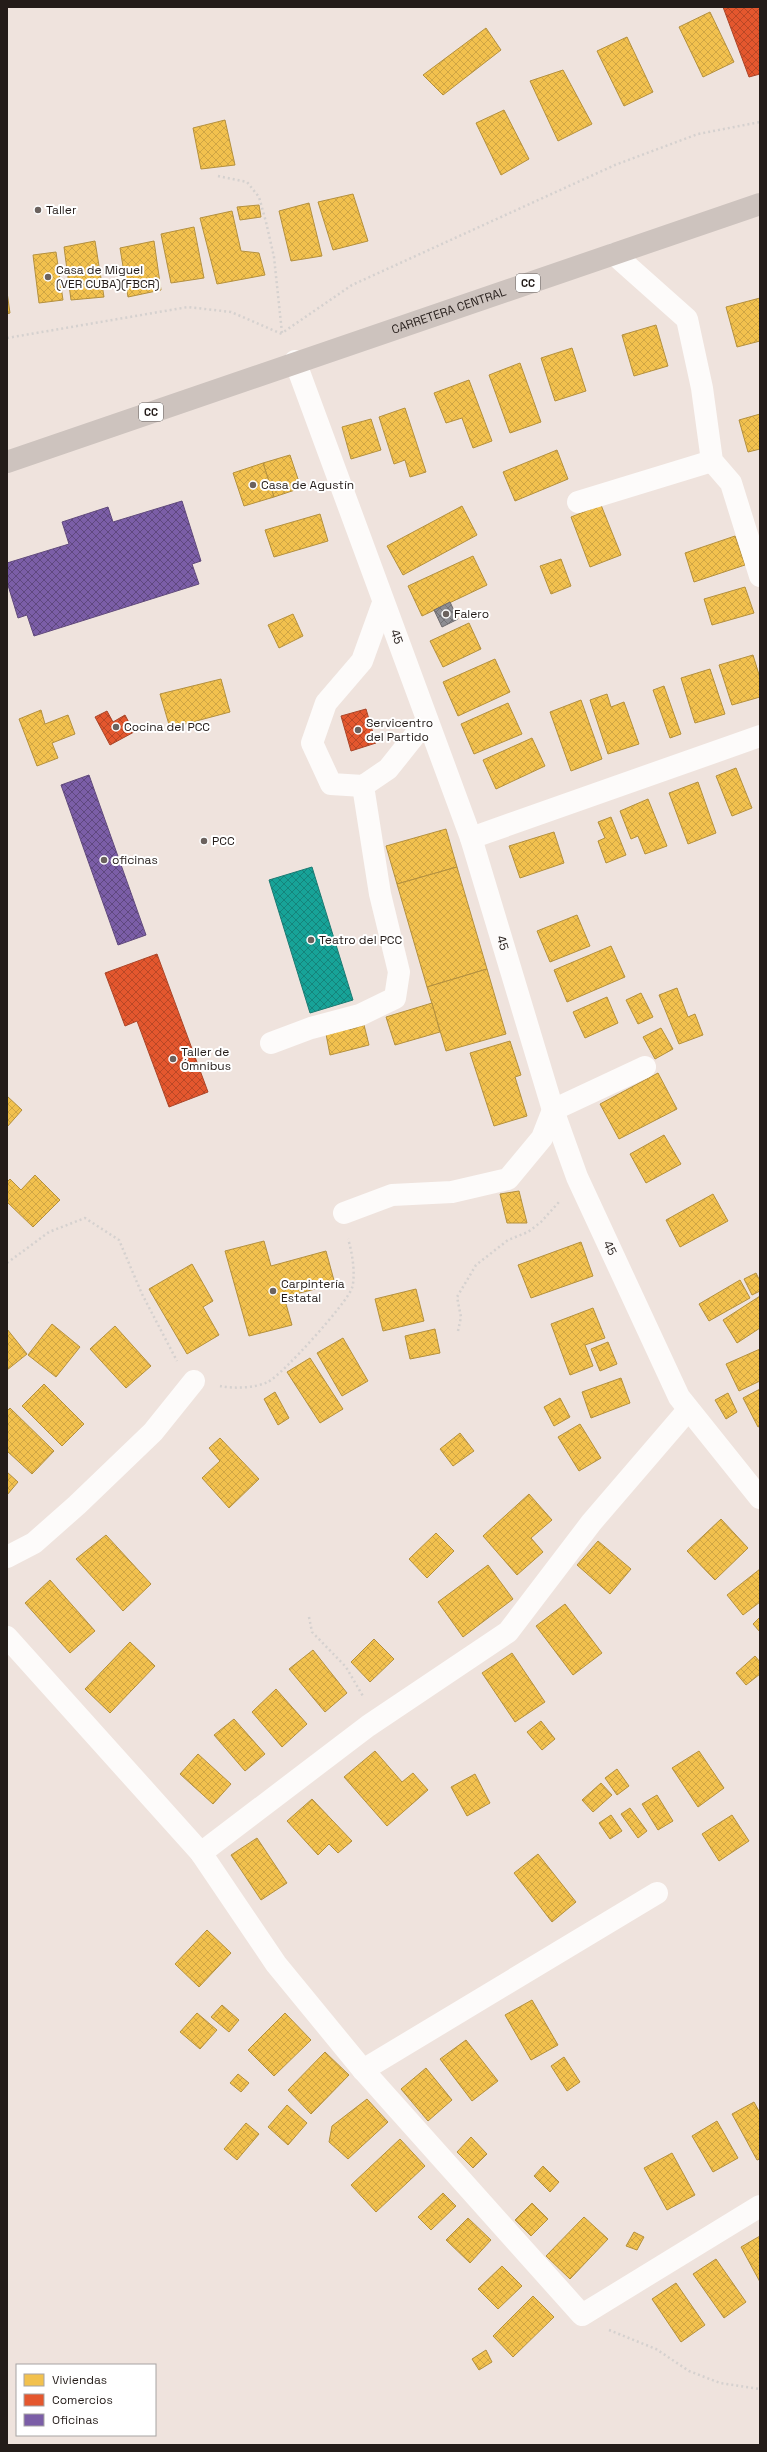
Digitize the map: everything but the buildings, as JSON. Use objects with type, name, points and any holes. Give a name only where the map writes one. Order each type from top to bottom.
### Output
[{"type":"main road","name":"CARRETERA CENTRAL","points":[[295,361],[760,204]]},
{"type":"main road","name":"CC","points":[[7,462],[295,361]]},
{"type":"street","points":[[614,254],[687,319],[702,388],[712,461],[731,483],[760,576]]},
{"type":"street","name":"45","points":[[295,361],[383,603],[471,838],[553,1110],[577,1177],[679,1397],[760,1498]]},
{"type":"street","points":[[578,502],[712,461]]},
{"type":"street","points":[[383,603],[362,661],[326,703],[312,743],[331,784],[363,786],[388,769],[427,720]]},
{"type":"street","points":[[471,838],[760,736]]},
{"type":"street","points":[[271,1043],[311,1028],[360,1015],[395,998],[399,972],[380,894],[363,786]]},
{"type":"street","points":[[344,1213],[392,1195],[452,1192],[508,1179],[542,1138],[553,1110],[645,1068]]},
{"type":"street","points":[[7,1557],[34,1543],[77,1505],[153,1432],[194,1381]]},
{"type":"street","points":[[201,1854],[368,1726],[508,1632],[591,1523],[688,1410]]},
{"type":"street","points":[[7,1637],[201,1854],[276,1964],[363,2070],[582,2315],[760,2206]]},
{"type":"street","points":[[363,2070],[657,1893]]},
{"type":"path","points":[[282,333],[352,285],[615,166],[698,134],[760,122]]},
{"type":"path","points":[[218,176],[247,182],[259,197],[274,257],[282,333],[295,361]]},
{"type":"path","points":[[7,338],[188,307],[230,312],[282,333]]},
{"type":"path","points":[[458,1331],[460,1317],[457,1297],[476,1265],[508,1240],[528,1232],[541,1222],[555,1208],[577,1177]]},
{"type":"path","points":[[7,1263],[49,1232],[85,1218],[119,1240],[142,1294],[172,1355],[194,1381],[224,1387],[248,1387],[269,1382],[300,1352],[337,1310],[352,1287],[352,1253],[343,1226],[344,1213]]},
{"type":"path","points":[[308,1617],[312,1632],[346,1667],[363,1696],[368,1726]]},
{"type":"path","points":[[582,2315],[605,2328],[656,2349],[689,2371],[720,2383],[759,2387]]},
{"type":"place","name":"Taller","points":[[38,210]]},
{"type":"place","name":"Casa de Miguel (VER CUBA)(FBCR)","points":[[48,277]]},
{"type":"place","name":"Casa de Agustín","points":[[253,485]]},
{"type":"place","name":"Falero","points":[[446,614]]},
{"type":"place","name":"Cocina del PCC","points":[[116,727]]},
{"type":"place","name":"Servicentro del Partido","points":[[358,730]]},
{"type":"place","name":"PCC","points":[[204,841]]},
{"type":"place","name":"oficinas","points":[[104,860]]},
{"type":"place","name":"Teatro del PCC","points":[[311,940]]},
{"type":"place","name":"Taller de Ómnibus","points":[[173,1059]]},
{"type":"place","name":"Carpintería Estatal","points":[[273,1291]]}]
